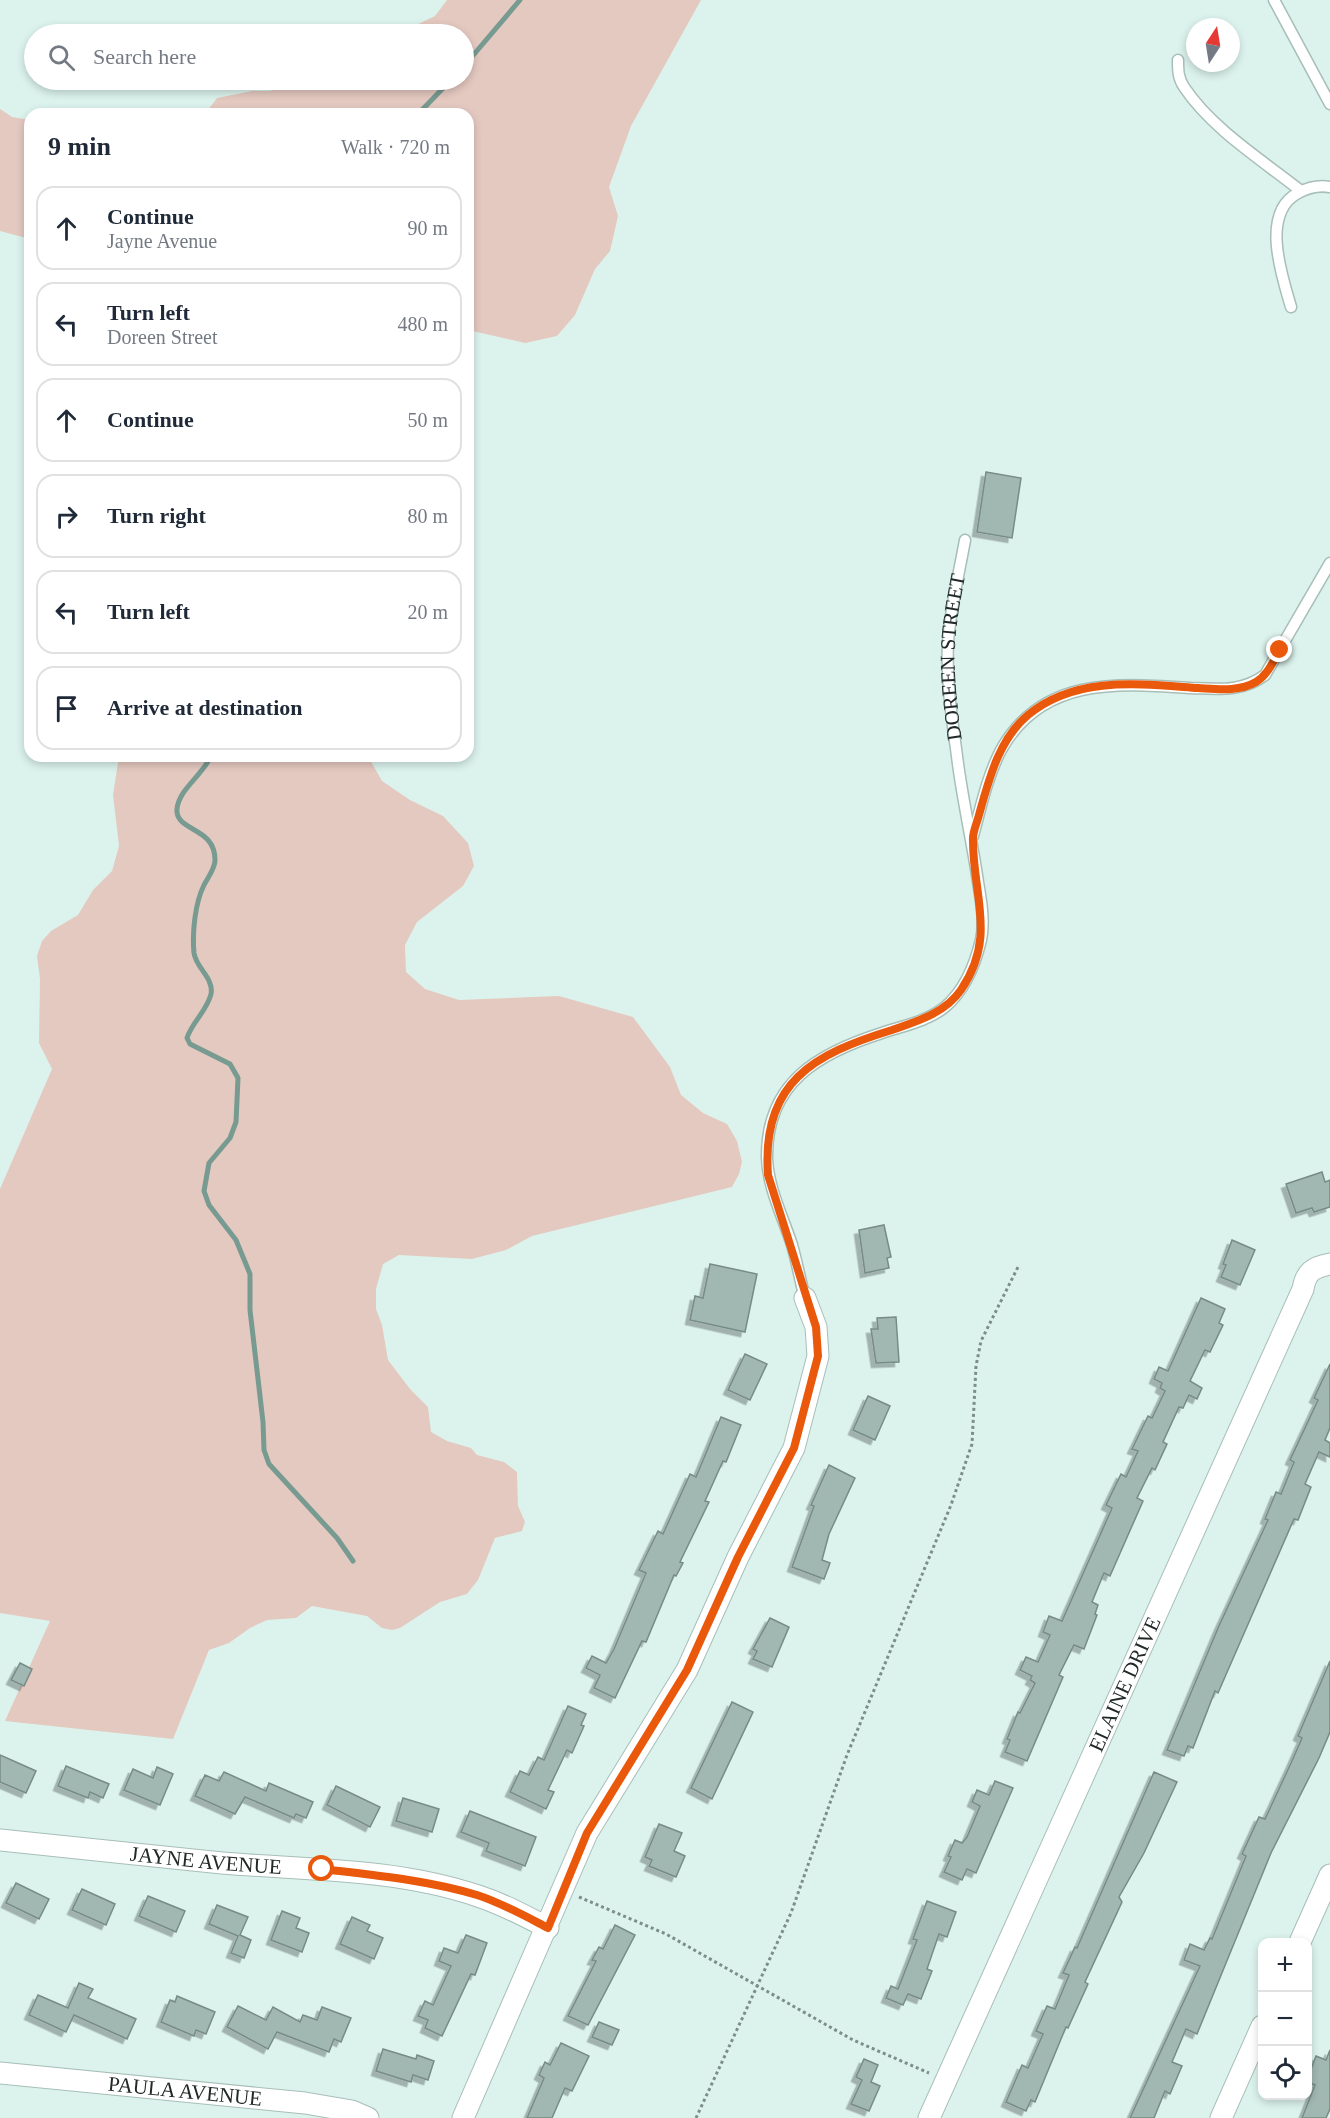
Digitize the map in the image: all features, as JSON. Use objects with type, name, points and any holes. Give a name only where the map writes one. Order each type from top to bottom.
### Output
[{"type":"street","name":"ELAINE DRIVE","points":[[928,2118],[1303,1289],[1306,1274],[1313,1269],[1330,1264]]},
{"type":"street","name":"DOREEN STREET","points":[[463,2118],[548,1928],[587,1833],[687,1670],[738,1557],[794,1448],[818,1356],[816,1327],[805,1298]]},
{"type":"street","name":"JAYNE AVENUE","points":[[0,1840],[223,1863],[322,1869],[410,1880],[476,1895],[504,1905],[548,1928]]},
{"type":"street","points":[[1302,1938],[1330,1875]]},
{"type":"street","points":[[1221,2118],[1258,2037]]},
{"type":"street","name":"PAULA AVENUE","points":[[0,2073],[305,2103],[352,2111],[368,2118]]},
{"type":"lane","points":[[1274,0],[1330,104]]},
{"type":"lane","points":[[1178,60],[1178,74],[1183,86],[1221,128],[1301,191]]},
{"type":"lane","points":[[1291,307],[1279,263],[1278,220],[1286,204],[1301,191],[1315,186],[1330,187]]},
{"type":"lane","name":"DOREEN STREET","points":[[805,1298],[793,1247],[768,1175],[767,1156],[772,1122],[781,1101],[807,1066],[846,1045],[922,1020],[944,1008],[960,991],[970,973],[981,938],[982,904],[957,759],[948,683],[948,642],[965,540]]},
{"type":"lane","points":[[972,840],[989,779],[1000,752],[1013,731],[1029,714],[1057,698],[1082,688],[1140,683],[1224,690],[1255,682],[1265,675],[1330,563]]},
{"type":"path","points":[[696,2118],[791,1914],[850,1745],[951,1505],[972,1444],[976,1366],[981,1341],[1018,1267]]},
{"type":"path","points":[[563,1891],[666,1934],[853,2040],[945,2081]]},
{"type":"shaded area","points":[[447,0],[701,0],[631,126],[609,187],[618,216],[610,251],[595,269],[575,315],[557,336],[525,343],[474,331],[474,108],[210,108],[217,98],[252,91],[474,90],[474,24],[418,24],[435,16]]},
{"type":"shaded area","points":[[0,109],[12,117],[24,119],[24,237],[0,231]]},
{"type":"shaded area","points":[[118,762],[371,762],[382,781],[410,800],[443,816],[468,843],[474,866],[463,886],[417,922],[405,945],[406,972],[425,989],[459,1000],[559,996],[633,1017],[670,1067],[681,1095],[703,1113],[727,1124],[737,1141],[742,1162],[732,1187],[532,1236],[506,1250],[472,1259],[399,1255],[383,1264],[376,1289],[376,1309],[382,1325],[388,1360],[410,1389],[428,1407],[431,1432],[447,1441],[471,1448],[477,1455],[504,1462],[517,1472],[518,1506],[525,1522],[522,1531],[495,1538],[478,1580],[467,1594],[440,1602],[400,1628],[392,1630],[382,1628],[367,1616],[312,1606],[296,1618],[267,1620],[250,1628],[229,1643],[209,1650],[173,1739],[5,1721],[50,1621],[0,1613],[0,1189],[52,1069],[39,1043],[40,979],[37,956],[42,941],[51,931],[78,915],[93,890],[112,871],[119,846],[113,795]]},
{"type":"building","points":[[986,472],[1021,478],[1012,538],[977,532]]},
{"type":"building","points":[[1322,1172],[1325,1182],[1330,1180],[1330,1207],[1314,1212],[1312,1208],[1296,1213],[1286,1184]]},
{"type":"building","points":[[884,1225],[891,1257],[887,1258],[889,1268],[865,1273],[859,1230]]},
{"type":"building","points":[[1232,1240],[1255,1250],[1240,1285],[1221,1277]]},
{"type":"building","points":[[710,1264],[757,1274],[745,1332],[690,1320],[695,1296],[703,1298]]},
{"type":"building","points":[[1201,1298],[1225,1309],[1219,1323],[1223,1325],[1210,1352],[1205,1350],[1190,1381],[1202,1388],[1197,1399],[1189,1395],[1183,1408],[1179,1407],[1163,1442],[1167,1444],[1155,1470],[1152,1468],[1137,1498],[1143,1501],[1110,1576],[1104,1573],[1092,1602],[1098,1605],[1095,1614],[1097,1615],[1084,1649],[1074,1645],[1059,1675],[1063,1677],[1027,1761],[1005,1752],[1010,1740],[1007,1739],[1018,1712],[1020,1713],[1035,1683],[1030,1680],[1032,1676],[1020,1670],[1026,1657],[1038,1662],[1050,1635],[1043,1632],[1049,1616],[1062,1621],[1112,1508],[1106,1505],[1121,1474],[1126,1477],[1138,1451],[1132,1449],[1148,1416],[1152,1418],[1165,1391],[1160,1388],[1162,1383],[1154,1379],[1159,1367],[1168,1371]]},
{"type":"building","points":[[896,1317],[899,1362],[876,1363],[871,1329],[878,1329],[877,1318]]},
{"type":"building","points":[[745,1354],[767,1364],[750,1400],[728,1390]]},
{"type":"building","points":[[1330,1364],[1330,1428],[1325,1440],[1330,1443],[1330,1457],[1319,1452],[1305,1484],[1311,1487],[1298,1520],[1294,1519],[1218,1693],[1215,1691],[1193,1748],[1188,1746],[1184,1756],[1167,1750],[1218,1628],[1268,1520],[1265,1519],[1276,1492],[1281,1494],[1294,1462],[1290,1460],[1318,1400],[1314,1398]]},
{"type":"building","points":[[868,1396],[890,1406],[875,1440],[853,1430]]},
{"type":"building","points":[[721,1417],[741,1425],[726,1462],[723,1461],[705,1501],[709,1502],[680,1562],[683,1563],[676,1576],[674,1575],[646,1642],[642,1641],[615,1698],[594,1688],[600,1675],[586,1668],[592,1656],[606,1663],[614,1649],[646,1573],[639,1570],[658,1531],[663,1534],[690,1474],[696,1477]]},
{"type":"building","points":[[829,1465],[855,1478],[829,1534],[822,1560],[830,1563],[824,1579],[792,1567],[814,1506],[811,1505]]},
{"type":"building","points":[[770,1618],[789,1627],[772,1667],[753,1659],[757,1651],[753,1649]]},
{"type":"building","points":[[1330,1661],[1330,1732],[1319,1758],[1271,1853],[1197,2034],[1186,2029],[1172,2062],[1182,2066],[1170,2094],[1165,2091],[1154,2118],[1130,2118],[1200,1966],[1184,1960],[1190,1944],[1204,1950],[1210,1938],[1212,1939],[1246,1856],[1242,1854],[1259,1817],[1265,1819],[1291,1763],[1302,1738],[1298,1736]]},
{"type":"building","points":[[20,1663],[32,1669],[24,1686],[11,1680]]},
{"type":"building","points":[[732,1702],[753,1712],[712,1799],[691,1788]]},
{"type":"building","points":[[568,1706],[586,1714],[581,1725],[584,1726],[572,1753],[567,1750],[548,1790],[554,1792],[546,1809],[510,1792],[520,1771],[529,1775],[538,1757],[544,1760]]},
{"type":"building","points":[[0,1755],[36,1771],[26,1793],[0,1782]]},
{"type":"building","points":[[66,1766],[109,1784],[103,1798],[90,1792],[88,1798],[58,1786]]},
{"type":"building","points":[[157,1767],[173,1774],[160,1805],[124,1790],[133,1769],[153,1778]]},
{"type":"building","points":[[224,1772],[266,1791],[269,1783],[313,1802],[306,1818],[296,1814],[294,1818],[245,1797],[235,1814],[195,1796],[205,1775],[219,1781]]},
{"type":"building","points":[[1154,1772],[1177,1782],[1144,1853],[1119,1897],[1122,1902],[1085,1982],[1088,1984],[1068,2028],[1066,2027],[1035,2102],[1031,2100],[1026,2111],[1006,2102],[1022,2065],[1028,2068],[1043,2034],[1036,2031],[1047,2006],[1055,2009],[1069,1975],[1063,1973],[1075,1947],[1077,1948]]},
{"type":"building","points":[[995,1781],[1013,1788],[976,1873],[967,1869],[962,1880],[944,1872],[951,1857],[948,1856],[955,1840],[962,1843],[967,1837],[980,1806],[972,1802],[977,1790],[989,1795]]},
{"type":"building","points":[[336,1786],[380,1807],[370,1827],[327,1805]]},
{"type":"building","points":[[403,1798],[439,1809],[432,1832],[396,1821]]},
{"type":"building","points":[[470,1811],[536,1837],[525,1866],[486,1851],[489,1843],[461,1832]]},
{"type":"building","points":[[659,1824],[682,1833],[674,1851],[685,1856],[676,1877],[649,1866],[652,1860],[645,1857]]},
{"type":"building","points":[[16,1883],[49,1899],[39,1919],[6,1903]]},
{"type":"building","points":[[82,1889],[115,1904],[106,1925],[72,1910]]},
{"type":"building","points":[[148,1896],[185,1911],[176,1932],[139,1916]]},
{"type":"building","points":[[927,1901],[956,1912],[947,1937],[939,1934],[927,1969],[932,1971],[921,1999],[908,1994],[903,2005],[886,1998],[891,1986],[898,1989],[917,1940],[913,1939]]},
{"type":"building","points":[[217,1905],[248,1917],[240,1935],[251,1940],[244,1958],[231,1953],[238,1936],[209,1924]]},
{"type":"building","points":[[282,1911],[300,1918],[296,1928],[309,1933],[302,1952],[271,1940]]},
{"type":"building","points":[[352,1917],[370,1925],[367,1931],[383,1938],[374,1959],[340,1944]]},
{"type":"building","points":[[615,1925],[635,1935],[588,2025],[568,2016],[596,1961],[592,1960],[599,1947],[603,1949]]},
{"type":"building","points":[[466,1935],[487,1943],[475,1975],[471,1974],[442,2036],[425,2028],[428,2020],[418,2016],[425,2001],[433,2005],[451,1966],[439,1961],[444,1948],[458,1953]]},
{"type":"building","points":[[79,1983],[93,1989],[88,1998],[136,2019],[127,2039],[74,2015],[66,2032],[29,2015],[38,1995],[68,2008]]},
{"type":"building","points":[[177,1996],[215,2012],[206,2034],[196,2030],[194,2036],[161,2022],[170,2000],[175,2002]]},
{"type":"building","points":[[238,2006],[266,2020],[273,2007],[300,2022],[303,2015],[317,2020],[322,2007],[351,2018],[341,2042],[334,2039],[329,2052],[277,2032],[268,2049],[227,2027]]},
{"type":"building","points":[[599,2022],[619,2030],[612,2045],[592,2037]]},
{"type":"building","points":[[561,2043],[589,2056],[572,2091],[565,2088],[552,2118],[527,2118],[544,2078],[539,2075],[545,2062],[550,2065]]},
{"type":"building","points":[[383,2049],[416,2059],[417,2055],[434,2061],[428,2080],[413,2075],[411,2082],[376,2071]]},
{"type":"building","points":[[1330,2050],[1330,2109],[1326,2118],[1302,2118],[1309,2100],[1312,2100],[1315,2085],[1312,2084],[1312,2066],[1316,2056],[1326,2060]]},
{"type":"building","points":[[864,2059],[878,2065],[871,2082],[880,2086],[869,2111],[851,2104],[862,2080],[856,2077]]},
{"type":"waterway","points":[[474,54],[520,0]]},
{"type":"waterway","points":[[424,108],[441,90]]},
{"type":"waterway","points":[[208,762],[182,795],[177,809],[182,822],[209,841],[215,860],[213,870],[198,900],[193,936],[195,958],[210,983],[211,994],[187,1038],[190,1044],[230,1064],[238,1078],[236,1122],[230,1138],[209,1163],[204,1191],[209,1205],[236,1240],[250,1274],[250,1310],[264,1450],[269,1464],[337,1538],[353,1561]]},
{"type":"route","points":[[322,1869],[410,1880],[476,1895],[504,1905],[548,1928],[587,1833],[687,1670],[738,1557],[794,1448],[818,1356],[816,1327],[805,1298],[793,1247],[768,1175],[767,1156],[772,1122],[781,1101],[795,1079],[807,1066],[846,1045],[922,1020],[944,1008],[960,991],[970,973],[981,938],[982,904],[972,840],[989,779],[1000,752],[1013,731],[1029,714],[1057,698],[1082,688],[1140,683],[1224,690],[1244,686],[1265,675],[1280,650]]}]
